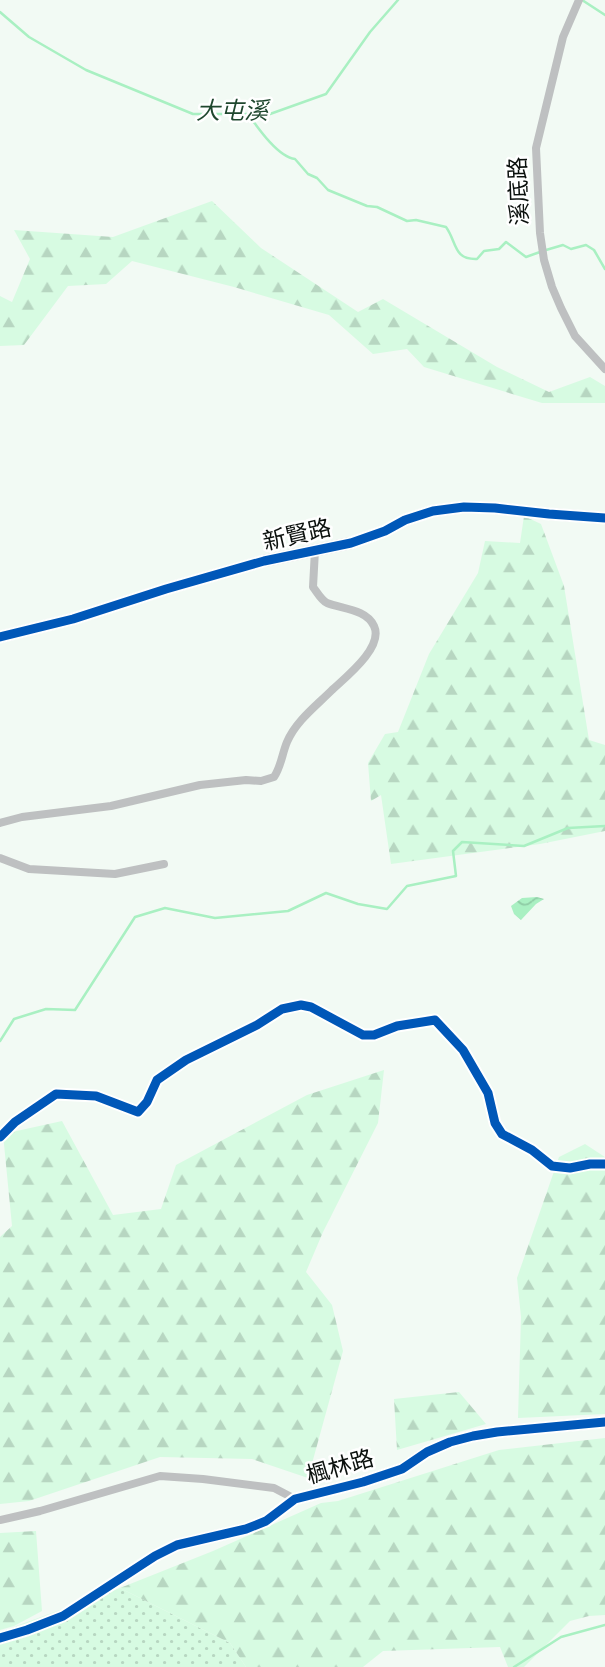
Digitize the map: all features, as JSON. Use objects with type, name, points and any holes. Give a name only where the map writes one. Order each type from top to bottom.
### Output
[{"type":"street","name":"溪底路","points":[[577,4],[563,37],[537,148],[540,233],[552,287],[575,336],[605,369]]},
{"type":"street","name":"新賢路","points":[[0,637],[73,619],[264,561],[351,542],[385,531],[433,510],[495,508],[605,519]]},
{"type":"street","points":[[0,823],[22,817],[111,806],[200,785],[274,778],[286,744],[296,726],[367,656],[375,640],[375,627],[367,617],[325,602],[313,587],[314,550]]},
{"type":"street","points":[[0,858],[29,869],[115,874],[164,864]]},
{"type":"street","points":[[0,1137],[15,1122],[56,1094],[96,1096],[138,1112],[147,1102],[157,1080],[186,1060],[257,1025],[282,1009],[301,1005],[311,1007],[362,1035],[374,1035],[397,1026],[435,1020],[463,1050],[488,1093],[495,1123],[502,1134],[532,1150],[552,1166],[570,1168],[605,1164]]},
{"type":"street","name":"楓林路","points":[[0,1638],[63,1616],[155,1556],[177,1545],[266,1521],[295,1499],[363,1482],[402,1468],[427,1452],[450,1442],[473,1436],[605,1422]]},
{"type":"street","points":[[0,1520],[160,1476],[274,1488],[295,1499]]},
{"type":"green space","points":[[212,201],[261,248],[358,312],[383,299],[497,367],[549,392],[590,377],[605,386],[605,403],[542,403],[424,367],[407,349],[373,354],[329,315],[132,261],[106,284],[68,286],[24,345],[0,346],[0,296],[12,302],[30,259],[14,230],[113,237]]},
{"type":"green space","points":[[524,516],[541,524],[564,586],[589,740],[605,745],[605,831],[540,844],[391,864],[381,795],[371,801],[368,763],[385,734],[398,732],[429,654],[478,573],[485,541],[520,543]]},
{"type":"green space","points":[[384,1070],[378,1123],[306,1272],[332,1305],[343,1351],[308,1478],[252,1459],[160,1457],[29,1501],[0,1504],[0,1237],[12,1226],[3,1134],[62,1121],[113,1215],[161,1209],[176,1165],[307,1095]]},
{"type":"green space","points":[[585,1144],[605,1157],[605,1414],[518,1418],[521,1317],[517,1278],[559,1157]]},
{"type":"green space","points":[[459,1392],[486,1424],[397,1450],[394,1399]]},
{"type":"green space","points":[[605,1438],[605,1615],[570,1621],[524,1667],[508,1667],[500,1647],[383,1651],[363,1667],[246,1667],[230,1643],[120,1588],[213,1551],[321,1503],[338,1501],[499,1450]]},
{"type":"green space","points":[[36,1531],[42,1611],[14,1626],[0,1630],[0,1533]]},
{"type":"green space","points":[[120,1588],[230,1643],[246,1667],[0,1667],[0,1632]]},
{"type":"water","points":[[522,898],[544,899],[521,920],[514,914],[511,906]]},
{"type":"waterway","name":"大屯溪","points":[[0,12],[29,37],[86,70],[193,114],[270,114],[326,94],[370,32],[398,0]]},
{"type":"waterway","name":"大屯溪","points":[[582,0],[605,15]]},
{"type":"waterway","points":[[248,114],[275,148],[295,159],[328,190],[407,221],[416,220],[446,227],[464,257],[477,259],[484,251],[499,249],[506,242],[526,257],[540,252]]},
{"type":"waterway","points":[[546,250],[563,245],[571,249],[586,245],[594,250],[605,269]]},
{"type":"waterway","points":[[0,1041],[14,1019],[46,1009],[75,1010],[135,917],[165,908],[215,918],[288,911],[326,893],[358,904],[387,909],[407,886],[456,876],[453,851],[462,842],[524,846],[568,828],[605,826]]},
{"type":"waterway","points":[[514,1667],[561,1637],[605,1625]]},
{"type":"cycle path","points":[[0,637],[73,619],[264,561],[351,543],[433,511],[464,507],[495,508],[605,518]]},
{"type":"cycle path","points":[[0,1137],[15,1122],[56,1094],[96,1096],[138,1112],[147,1102],[157,1080],[186,1060],[257,1025],[282,1009],[301,1005],[311,1007],[363,1035],[374,1035],[397,1026],[435,1020],[463,1050],[488,1093],[495,1123],[502,1134],[532,1150],[552,1166],[570,1168],[605,1164]]},
{"type":"cycle path","points":[[0,1638],[63,1616],[155,1556],[177,1545],[246,1529],[266,1521],[295,1499],[402,1469],[427,1452],[450,1442],[497,1432],[605,1422]]}]
